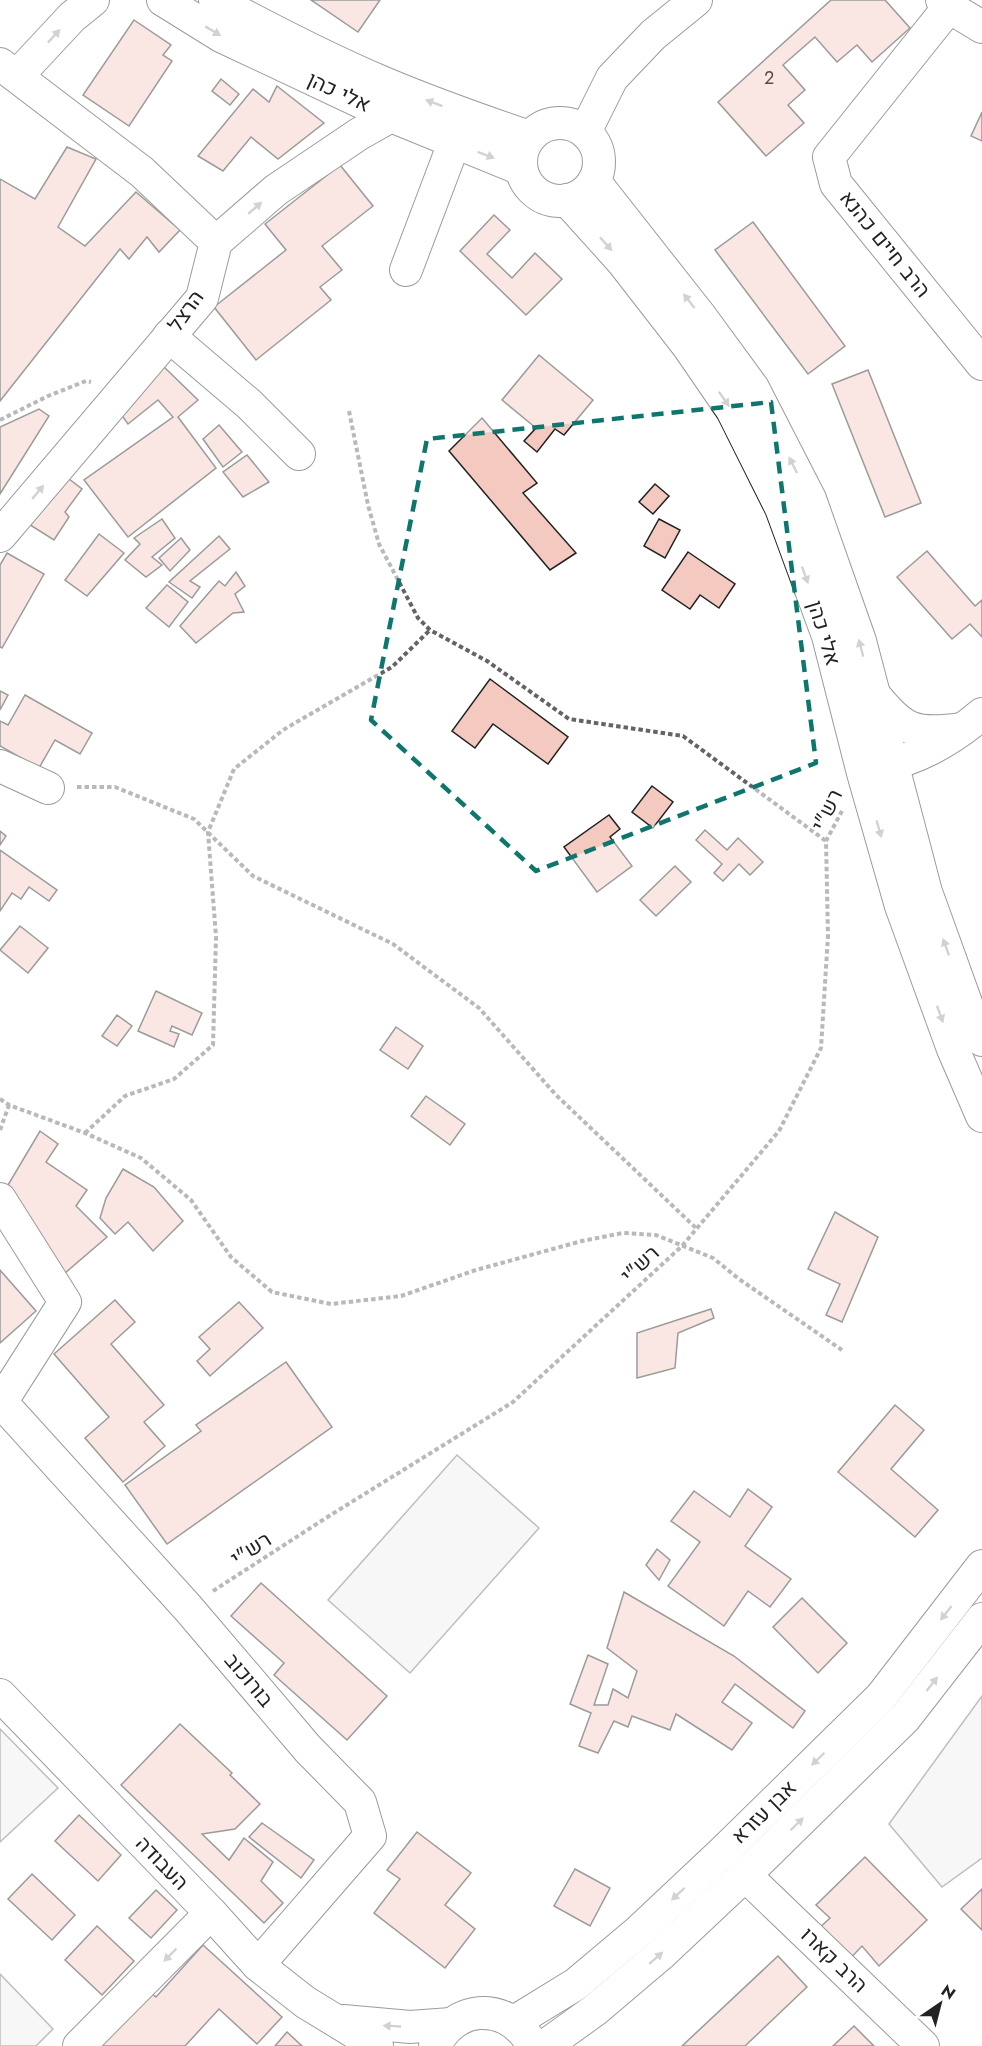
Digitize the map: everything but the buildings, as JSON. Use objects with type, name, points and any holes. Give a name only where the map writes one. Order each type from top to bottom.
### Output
[{"type":"street","points":[[93,0],[9,70],[142,172],[216,242],[276,190],[359,134],[391,116]]},
{"type":"street","name":"אלי כהן","points":[[163,0],[221,36],[391,116],[521,169]]},
{"type":"street","name":"אלי כהן","points":[[215,0],[378,81],[467,116],[529,137]]},
{"type":"street","points":[[585,132],[612,78],[653,35],[696,0]]},
{"type":"street","points":[[945,3],[982,27]]},
{"type":"street","name":"הרב חיים כהנא","points":[[945,3],[829,157],[836,184],[982,363]]},
{"type":"street","points":[[555,123],[575,126],[585,132],[592,140],[599,160],[594,181],[583,193],[567,200],[555,200],[538,194],[525,180],[521,169],[520,158],[529,137],[536,130],[555,123]]},
{"type":"street","points":[[406,270],[454,143]]},
{"type":"street","name":"אלי כהן","points":[[594,181],[701,317],[753,388],[810,499],[860,641],[873,693],[877,769],[901,906],[952,1049],[982,1116]]},
{"type":"street","name":"אלי כהן","points":[[567,200],[622,261],[688,346],[732,410],[781,508],[877,769],[982,1040]]},
{"type":"street","name":"הרצל","points":[[0,536],[201,298],[216,242]]},
{"type":"street","points":[[169,336],[249,404],[299,454]]},
{"type":"street","points":[[873,693],[896,719],[912,729],[939,733],[973,721]]},
{"type":"street","points":[[877,769],[918,756],[947,741],[973,721]]},
{"type":"street","points":[[0,766],[48,788]]},
{"type":"street","points":[[0,1199],[64,1302],[1,1404]]},
{"type":"street","name":"בורוכוב","points":[[1,1404],[188,1608],[308,1749],[360,1802],[370,1836],[258,1965]]},
{"type":"street","name":"אבן עזרא","points":[[523,2034],[723,1852],[881,1697],[982,1566]]},
{"type":"street","name":"אבן עזרא","points":[[545,2046],[611,1996],[661,1954],[746,1875],[905,1718],[982,1619]]},
{"type":"street","name":"העבודה","points":[[0,1695],[211,1913],[258,1965],[304,2002],[377,2046]]},
{"type":"street","name":"הרב קארו","points":[[746,1875],[923,2046]]},
{"type":"street","points":[[79,2046],[211,1913]]},
{"type":"street","points":[[581,2046],[582,2039],[593,2020],[611,1996]]},
{"type":"street","name":"העבודה","points":[[333,2020],[410,2027],[443,2035],[466,2016],[482,2013],[499,2015],[523,2034]]},
{"type":"path","points":[[0,420],[48,396],[86,381],[127,386]]},
{"type":"path","points":[[349,411],[368,505],[379,544],[418,618],[430,630],[487,662],[569,718],[683,735],[826,841]]},
{"type":"path","points":[[85,1133],[125,1096],[174,1079],[213,1045],[216,937],[208,832],[234,769],[283,730],[392,667],[430,630]]},
{"type":"path","name":"רש\"י","points":[[188,1608],[329,1516],[513,1401],[682,1246],[779,1131],[821,1048],[828,936],[826,841],[877,769]]},
{"type":"path","points":[[48,788],[115,787],[194,819],[253,876],[393,945],[479,1008],[556,1095],[697,1229]]},
{"type":"path","points":[[0,1099],[9,1105],[85,1133],[141,1158],[191,1200],[231,1257],[272,1292],[331,1304],[401,1296],[476,1270],[582,1241],[623,1233],[656,1235],[713,1258],[739,1279],[842,1350]]},
{"type":"path","points":[[0,1130],[9,1105]]},
{"type":"highlighted area","points":[[771,402],[816,763],[536,871],[371,720],[427,439]]},
{"type":"shaded area","points":[[457,1455],[539,1528],[410,1673],[328,1600]]},
{"type":"shaded area","points":[[982,1696],[982,1858],[942,1887],[889,1824]]},
{"type":"shaded area","points":[[0,1729],[58,1788],[0,1842]]},
{"type":"shaded area","points":[[0,1974],[53,2029],[36,2046],[0,2046]]}]
